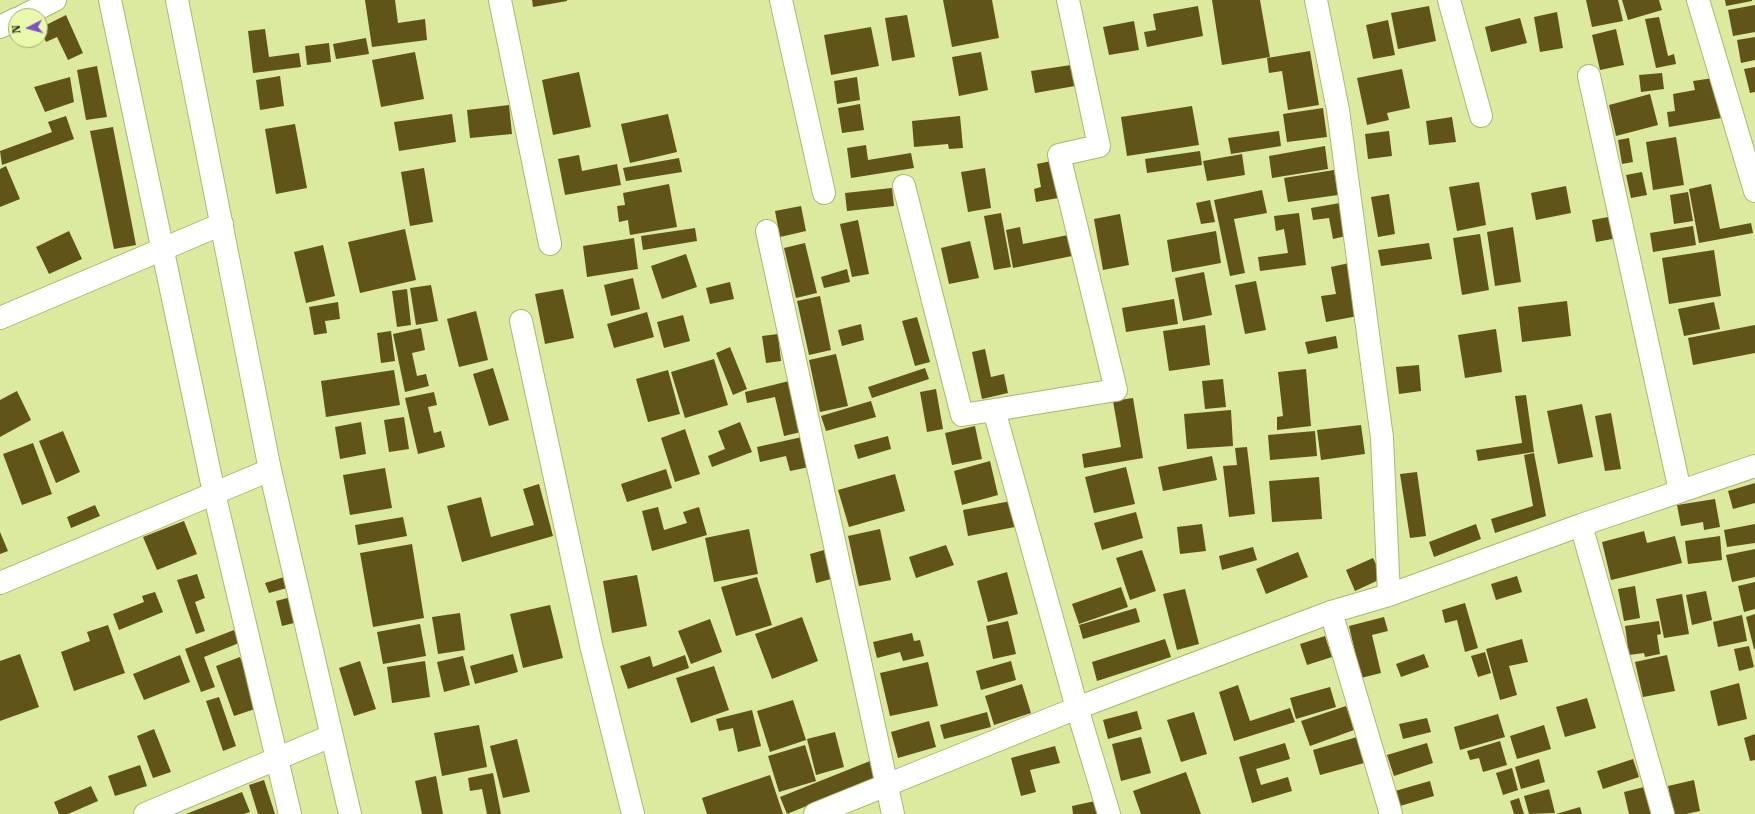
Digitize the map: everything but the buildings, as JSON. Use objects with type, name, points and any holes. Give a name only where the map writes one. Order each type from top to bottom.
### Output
[{"type":"street","points":[[39,8],[55,0]]},
{"type":"street","points":[[110,0],[214,494],[290,814]]},
{"type":"street","points":[[177,0],[270,470],[350,814]]},
{"type":"street","points":[[500,0],[550,244]]},
{"type":"street","points":[[781,0],[824,193]]},
{"type":"street","points":[[904,186],[962,415],[1116,390],[1059,154],[1099,146],[1068,0]]},
{"type":"street","points":[[1316,0],[1338,110],[1382,438],[1389,595]]},
{"type":"street","points":[[1449,0],[1481,116]]},
{"type":"street","points":[[1698,0],[1755,191]]},
{"type":"street","points":[[1589,76],[1680,491]]},
{"type":"street","points":[[0,318],[222,224]]},
{"type":"street","points":[[767,231],[893,814]]},
{"type":"street","points":[[521,321],[591,646],[633,814]]},
{"type":"street","points":[[994,410],[1077,708],[1109,814]]},
{"type":"street","points":[[815,814],[1077,708],[1332,612],[1389,595],[1581,525],[1755,466]]},
{"type":"street","points":[[0,583],[270,470]]},
{"type":"street","points":[[1581,525],[1663,814]]},
{"type":"street","points":[[1332,612],[1391,814]]},
{"type":"street","points":[[145,814],[331,736]]}]
